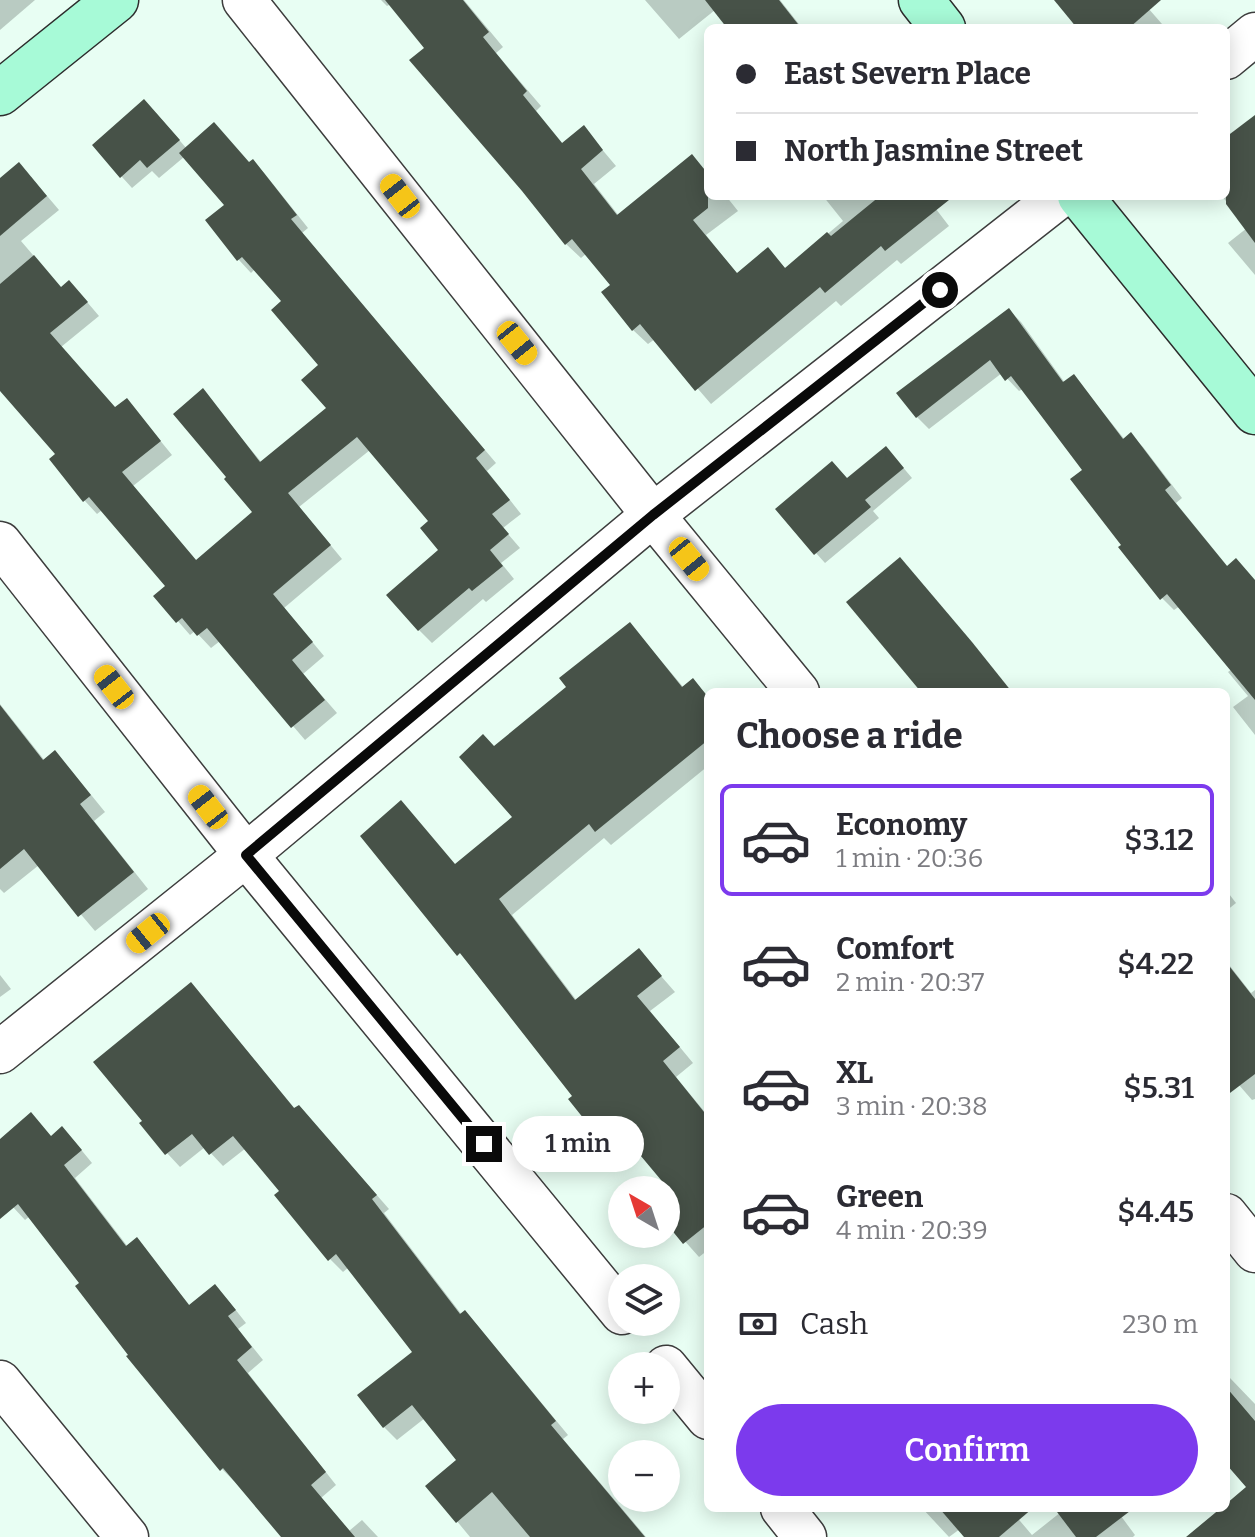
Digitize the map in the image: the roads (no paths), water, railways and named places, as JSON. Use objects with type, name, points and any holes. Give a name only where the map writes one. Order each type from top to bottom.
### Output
[{"type":"street","points":[[0,93],[116,0]]},
{"type":"street","points":[[244,0],[653,515],[795,688]]},
{"type":"street","points":[[921,0],[940,24]]},
{"type":"street","points":[[1230,55],[1255,34]]},
{"type":"street","points":[[0,1052],[246,855],[653,515],[1055,200]]},
{"type":"street","points":[[1083,200],[1255,412]]},
{"type":"street","points":[[0,543],[246,855],[608,1296]]},
{"type":"street","points":[[1230,1220],[1255,1251]]},
{"type":"street","points":[[641,1336],[654,1352]]},
{"type":"street","points":[[0,1382],[127,1537]]},
{"type":"street","points":[[680,1383],[704,1413]]},
{"type":"street","points":[[785,1512],[805,1537]]}]
